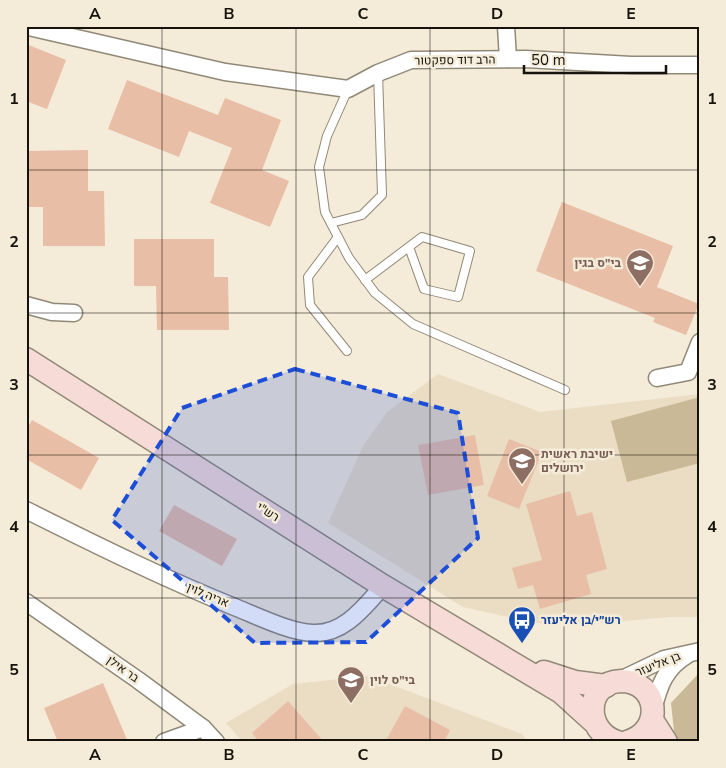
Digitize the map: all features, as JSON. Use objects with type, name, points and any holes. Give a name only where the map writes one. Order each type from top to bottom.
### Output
[{"type":"street","points":[[506,26],[508,59]]},
{"type":"street","points":[[33,28],[130,48],[225,72],[348,89]]},
{"type":"street","name":"הרב דוד ספקטור","points":[[348,89],[411,60],[508,59],[631,65],[700,65]]},
{"type":"street","points":[[26,305],[52,312],[74,313]]},
{"type":"street","points":[[657,378],[688,372],[700,342]]},
{"type":"street","name":"רש\"י","points":[[26,359],[383,586],[561,692],[593,721],[602,734],[617,742]]},
{"type":"street","name":"אריה לוין","points":[[26,510],[112,554],[210,596],[274,622],[314,633],[341,627],[360,612],[383,586]]},
{"type":"street","name":"בר אילן","points":[[26,602],[138,680],[203,728],[216,742]]},
{"type":"street","points":[[26,620],[42,613]]},
{"type":"street","name":"בן אליעזר","points":[[612,684],[664,659],[700,651]]},
{"type":"street","name":"בן אליעזר","points":[[653,715],[659,684],[664,675],[678,660],[700,651]]},
{"type":"street","name":"רש\"י","points":[[512,662],[575,682],[638,685],[646,691],[653,715]]},
{"type":"street","points":[[593,721],[594,702],[598,692],[612,684]]},
{"type":"street","points":[[627,742],[642,735],[653,715]]},
{"type":"street","points":[[653,715],[666,742]]},
{"type":"street","points":[[164,742],[203,728]]},
{"type":"lane","points":[[331,224],[362,215],[382,195],[378,74]]},
{"type":"lane","points":[[348,89],[327,136],[319,167],[325,212],[349,258],[376,292],[413,324],[565,390]]},
{"type":"lane","points":[[338,237],[308,277],[310,305],[347,351]]},
{"type":"lane","points":[[365,280],[422,237],[470,251],[458,297],[424,289],[409,247]]},
{"type":"highlighted area","points":[[295,369],[458,413],[478,538],[366,642],[255,643],[112,520],[182,408]]},
{"type":"shaded area","name":"ישיבת ראשית ירושלים","points":[[438,374],[540,412],[700,394],[700,617],[670,617],[590,624],[537,623],[463,607],[328,523],[363,446],[387,412]]},
{"type":"shaded area","points":[[700,397],[700,463],[627,482],[611,421]]},
{"type":"shaded area","points":[[700,672],[700,742],[678,742],[675,740],[671,703]]},
{"type":"shaded area","name":"בי\"ס לוין","points":[[368,676],[522,734],[528,742],[243,742],[226,723],[293,684]]},
{"type":"building","points":[[26,44],[66,60],[47,109],[26,101]]},
{"type":"building","points":[[127,80],[218,115],[225,98],[281,120],[262,170],[289,181],[270,227],[210,203],[232,148],[189,131],[179,157],[108,129]]},
{"type":"building","points":[[88,150],[88,191],[104,191],[105,246],[43,246],[43,207],[26,207],[26,151]]},
{"type":"building","points":[[562,202],[673,246],[657,287],[699,304],[686,335],[653,322],[655,318],[536,271]]},
{"type":"building","points":[[134,239],[214,239],[214,277],[228,277],[229,330],[157,330],[156,286],[134,286]]},
{"type":"building","points":[[32,420],[99,458],[81,490],[26,459],[26,430]]},
{"type":"building","points":[[475,435],[484,485],[428,495],[418,445]]},
{"type":"building","points":[[509,439],[542,452],[519,509],[487,496]]},
{"type":"building","points":[[570,491],[577,516],[592,512],[607,569],[586,575],[591,594],[540,609],[533,585],[518,589],[512,568],[542,560],[526,504]]},
{"type":"building","points":[[174,505],[237,539],[222,566],[159,531]]},
{"type":"building","points":[[103,683],[128,742],[58,742],[44,708]]},
{"type":"building","points":[[288,701],[324,742],[259,742],[252,733]]},
{"type":"building","points":[[405,706],[450,730],[444,742],[385,742]]},
{"type":"place","name":"בי\"ס בגין","points":[[640,287]]},
{"type":"place","name":"ישיבת ראשית ירושלים","points":[[522,485]]},
{"type":"place","name":"רש״י/בן אליעזר","points":[[522,644]]},
{"type":"place","name":"בי\"ס לוין","points":[[351,704]]}]
